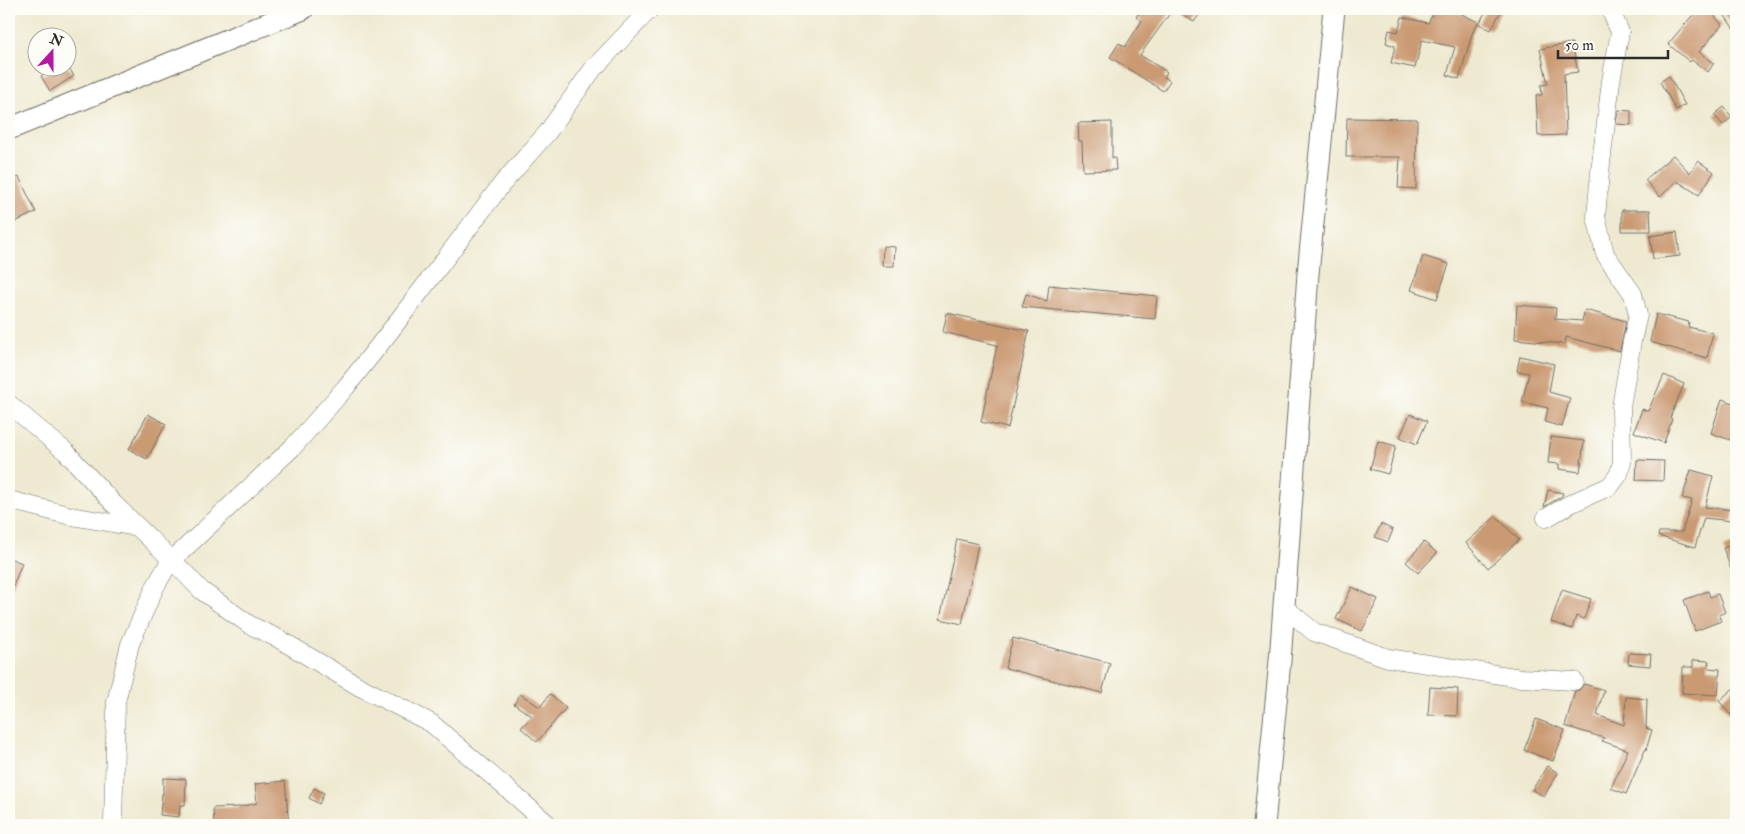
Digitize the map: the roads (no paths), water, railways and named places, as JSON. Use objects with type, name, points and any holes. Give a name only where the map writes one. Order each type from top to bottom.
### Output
[{"type":"street","points":[[9,130],[303,9]]},
{"type":"street","points":[[113,825],[116,702],[130,644],[155,587],[172,560],[293,447],[346,387],[502,184],[548,133],[594,69],[650,9]]},
{"type":"street","points":[[1264,825],[1284,607],[1308,274],[1334,9]]},
{"type":"street","points":[[1546,518],[1570,504],[1610,486],[1619,474],[1622,462],[1621,407],[1638,315],[1633,294],[1605,254],[1596,217],[1607,108],[1620,32],[1610,9]]},
{"type":"street","points":[[9,404],[66,452],[136,527],[202,591],[250,626],[279,639],[360,687],[431,723],[549,825]]},
{"type":"street","points":[[9,500],[71,516],[136,527]]},
{"type":"street","points":[[1284,607],[1314,632],[1388,658],[1521,678],[1574,681]]}]
